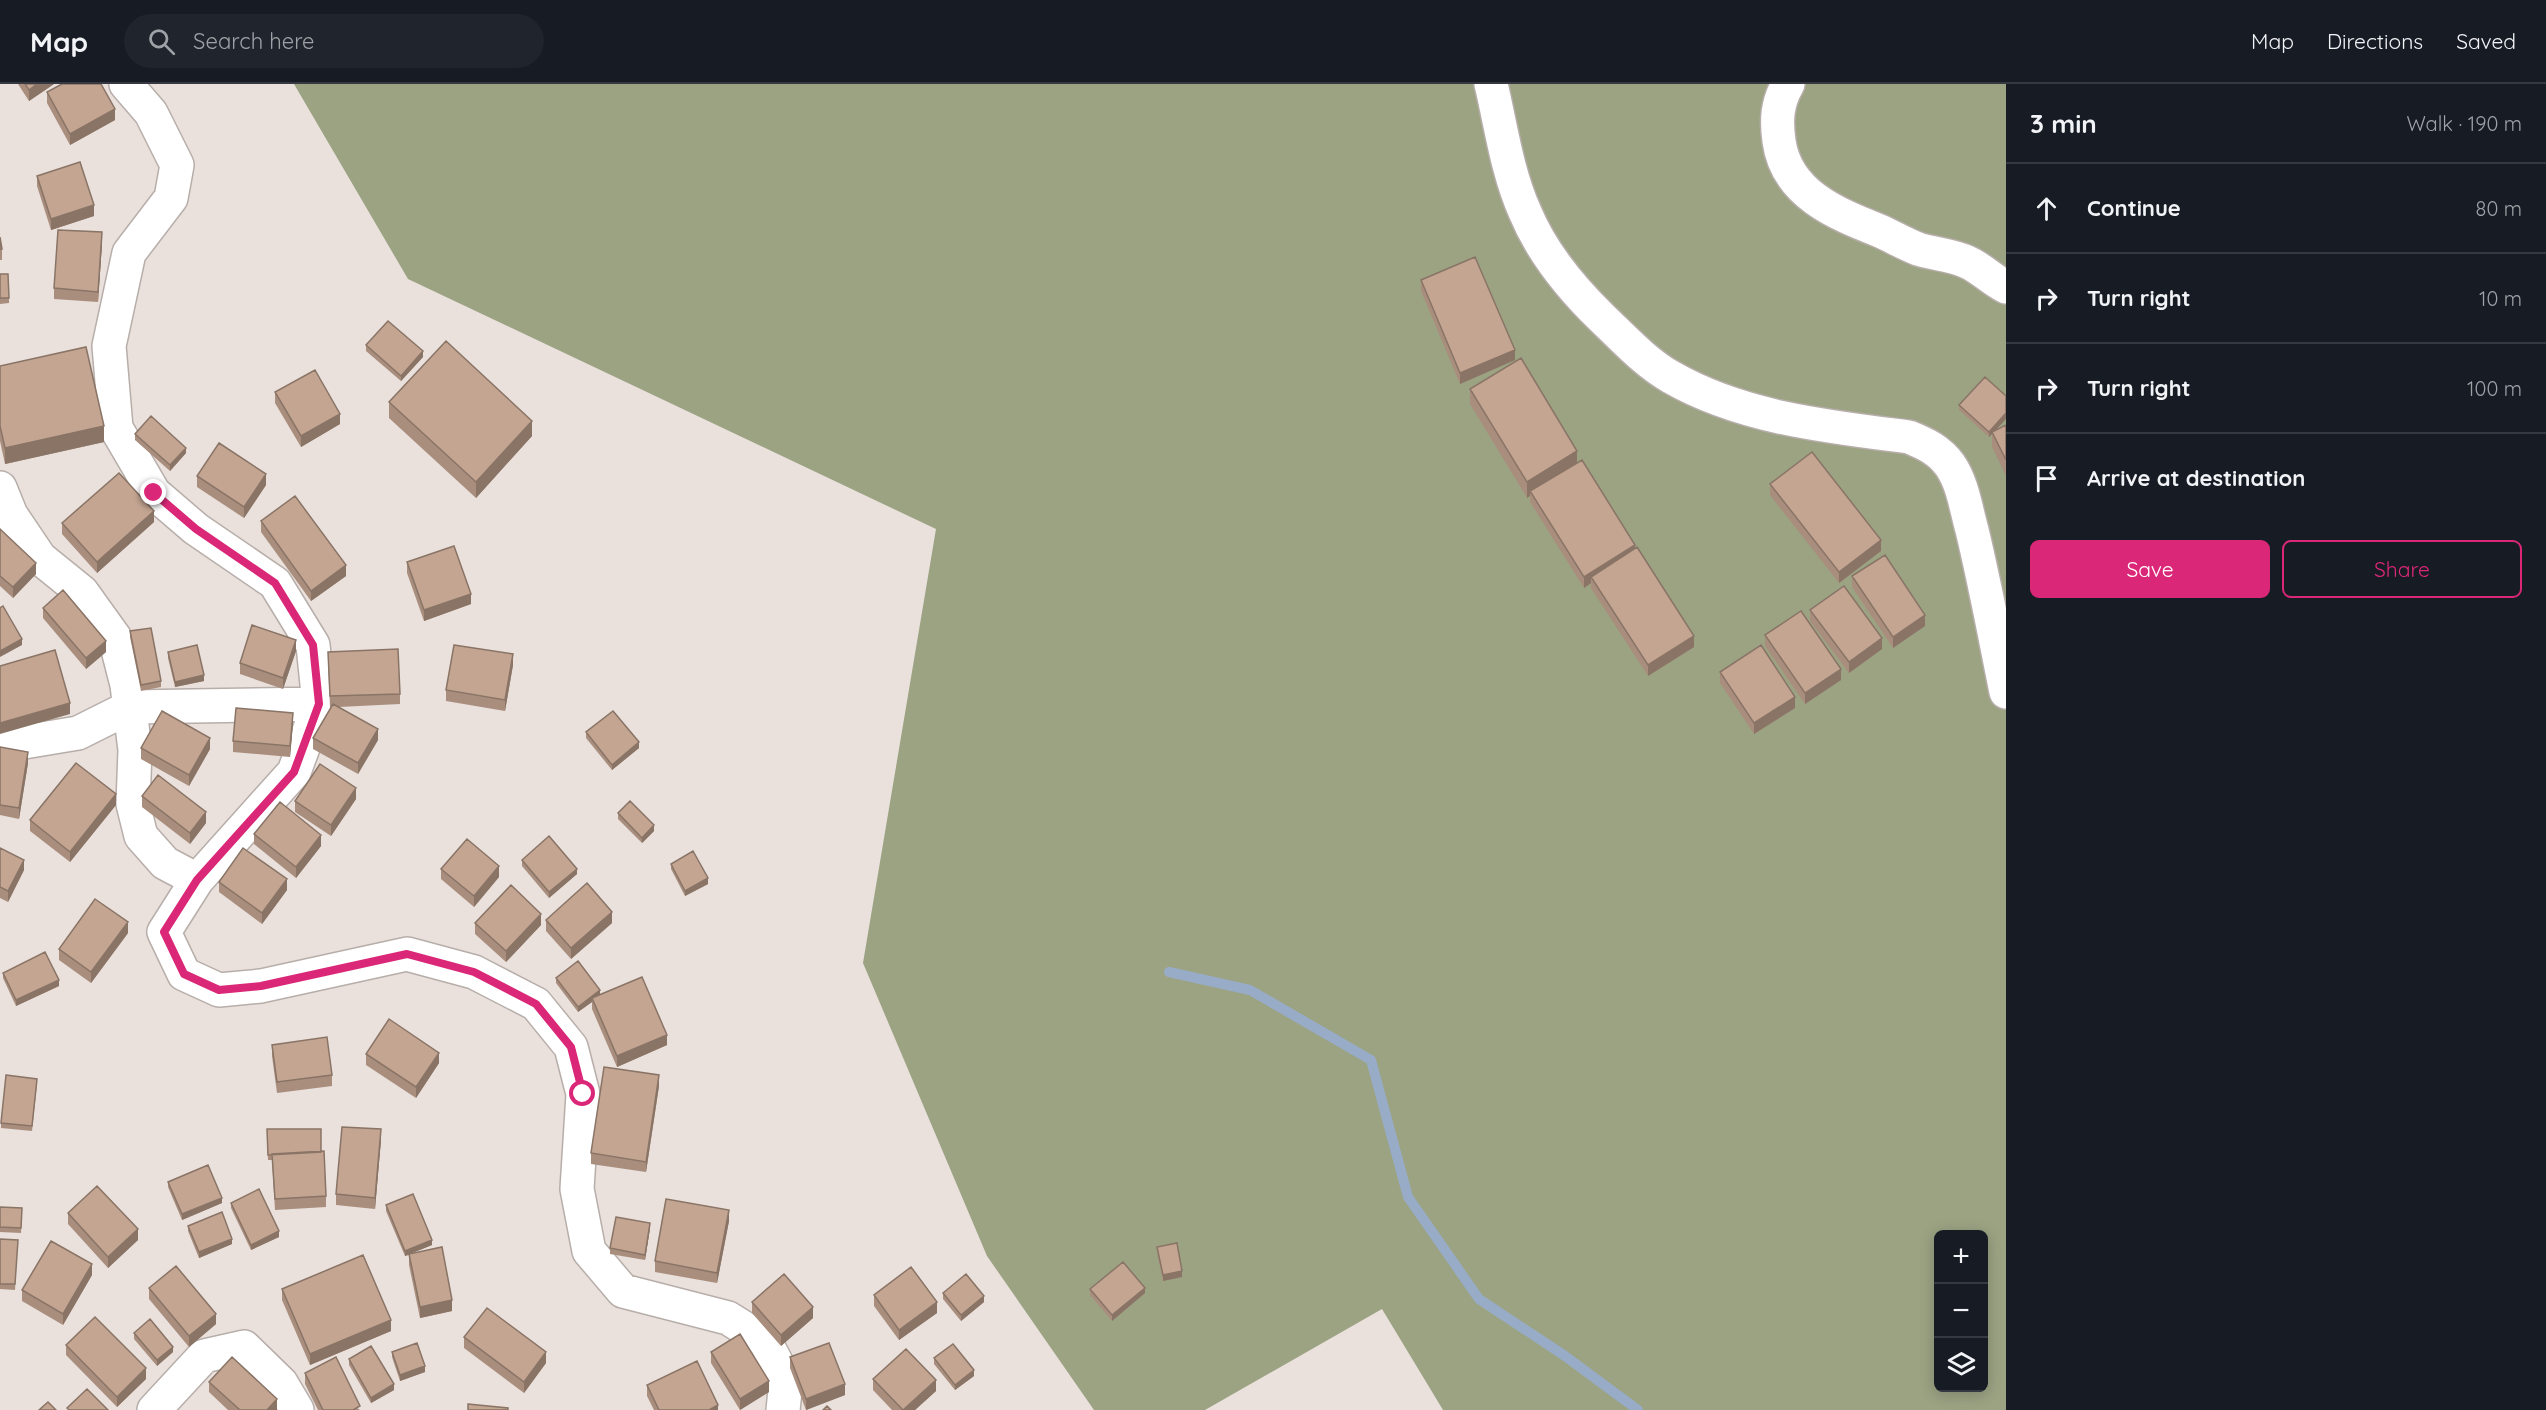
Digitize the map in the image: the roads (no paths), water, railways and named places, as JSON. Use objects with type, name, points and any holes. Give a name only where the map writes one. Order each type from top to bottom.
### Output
[{"type":"street","points":[[126,84],[151,113],[177,165],[171,198],[129,253],[109,346],[116,428],[154,493],[196,529],[275,583],[313,645],[319,704],[294,772],[197,880],[164,932],[184,974],[219,990],[261,986],[407,954],[474,972],[536,1004],[571,1047],[583,1094],[577,1189],[589,1251],[623,1291],[729,1318],[765,1341],[786,1380],[783,1410]]},
{"type":"street","points":[[1491,84],[1512,176],[1524,211],[1536,236],[1576,292],[1634,349],[1670,377],[1729,402],[1776,416],[1909,437],[1927,444],[1952,468],[1962,490],[1979,559],[2006,692]]},
{"type":"street","points":[[1788,84],[1780,98],[1776,123],[1780,149],[1789,172],[1803,189],[1825,207],[1917,249],[1967,262],[2006,287]]},
{"type":"street","points":[[0,488],[11,515],[40,558],[82,592],[116,638],[127,685],[135,750],[133,804],[141,836],[165,863],[197,880]]},
{"type":"street","points":[[0,746],[78,733],[129,707],[319,704]]},
{"type":"street","points":[[154,1410],[204,1356],[244,1347],[282,1383],[297,1410]]},
{"type":"waterway","points":[[1169,972],[1250,990],[1371,1060],[1408,1197],[1479,1299],[1565,1356],[1638,1410]]}]
